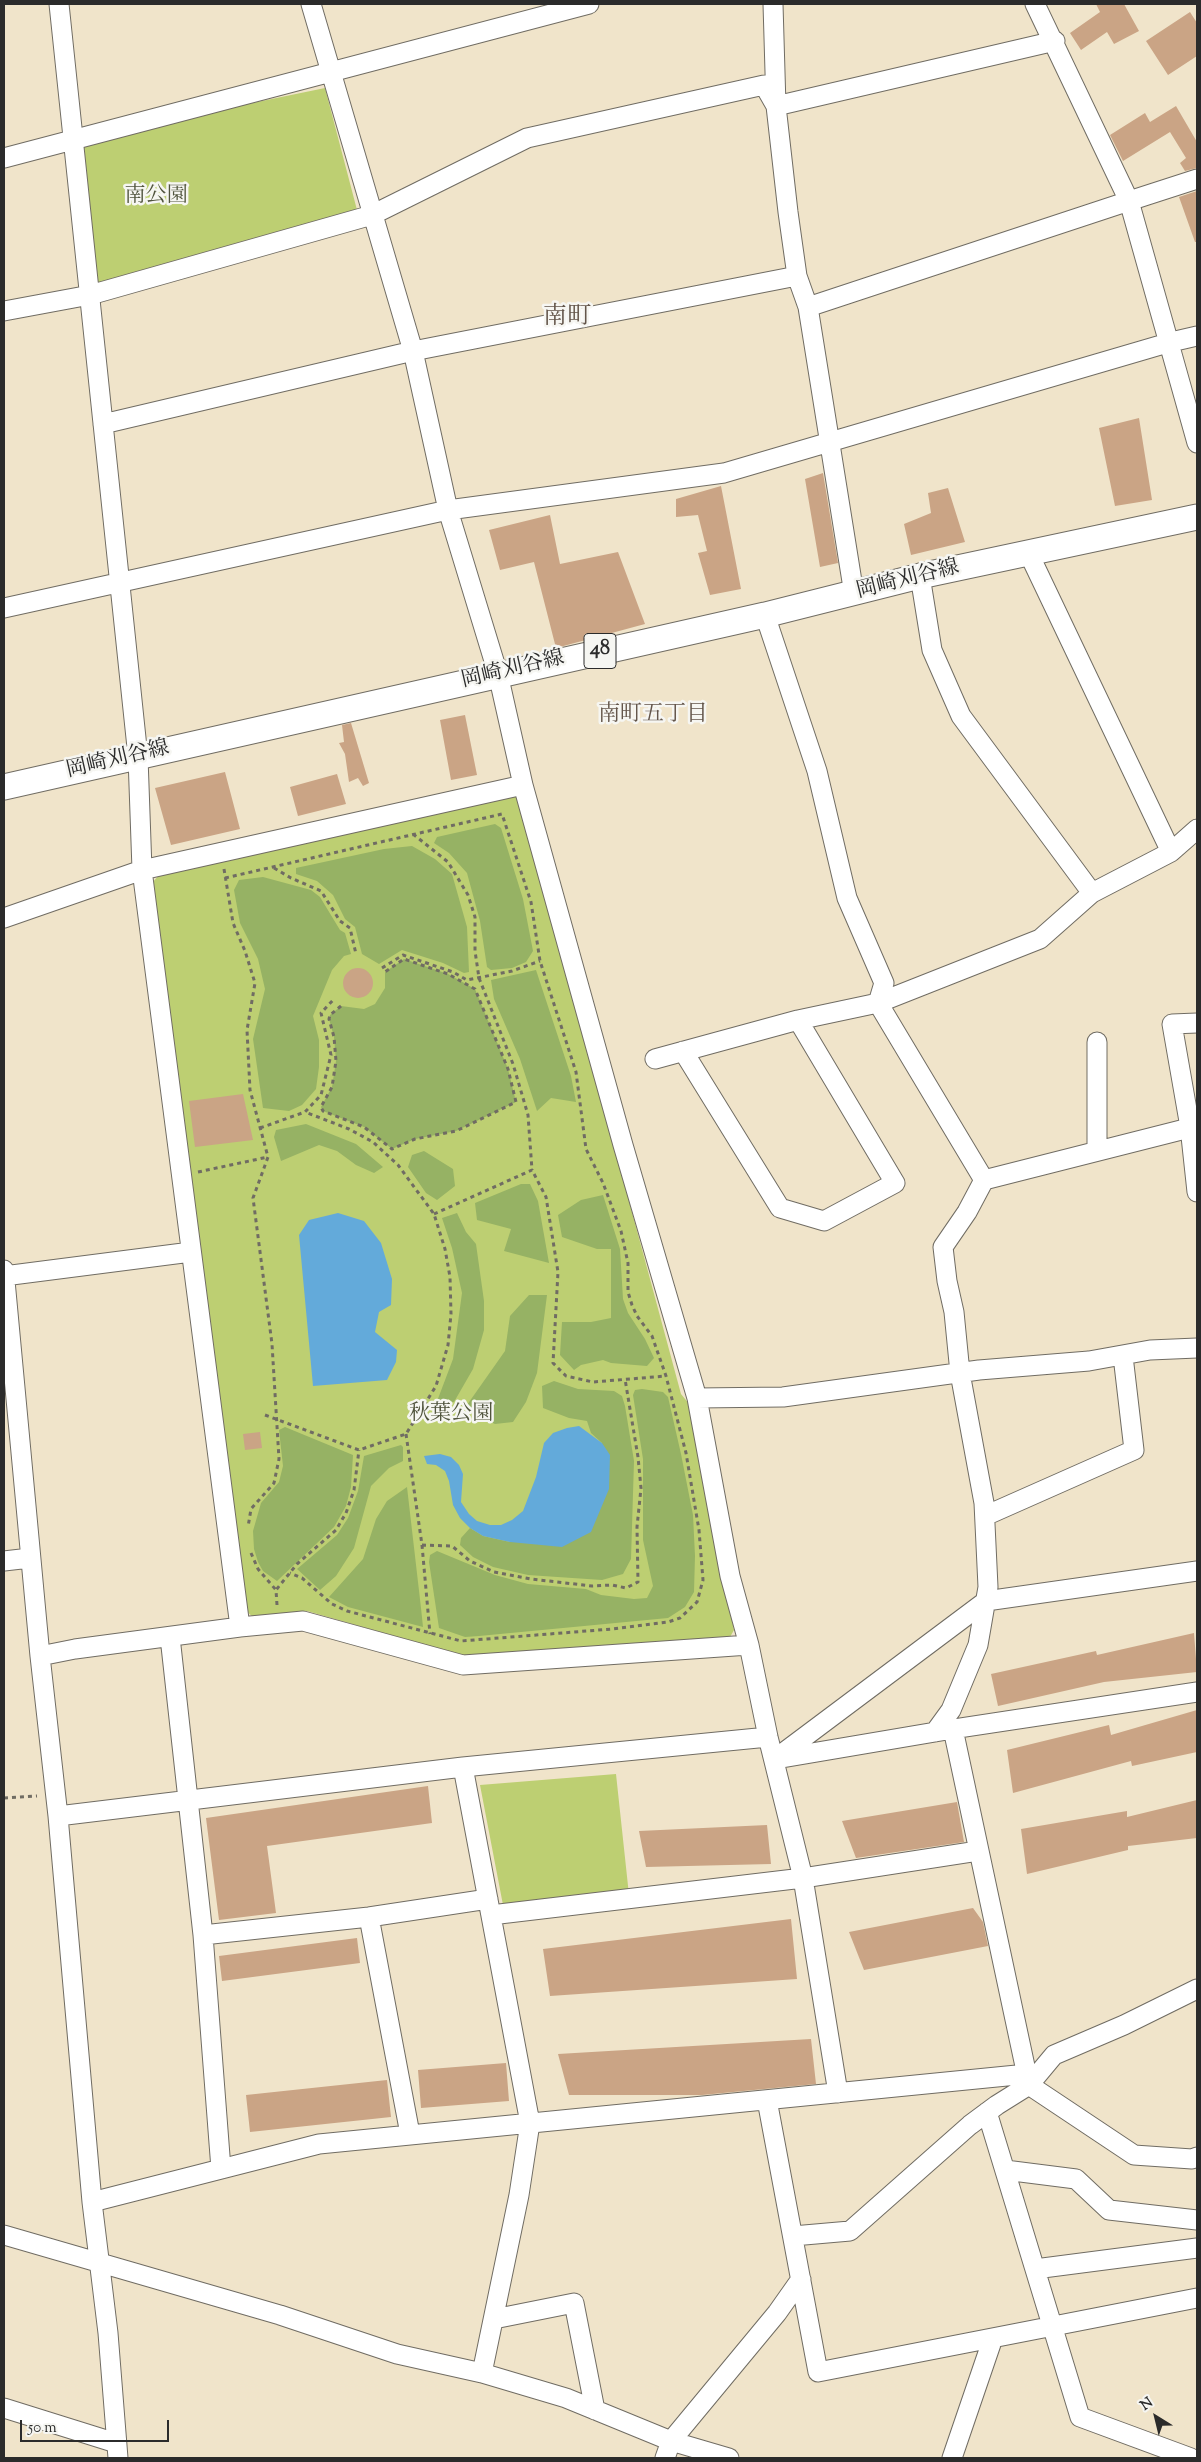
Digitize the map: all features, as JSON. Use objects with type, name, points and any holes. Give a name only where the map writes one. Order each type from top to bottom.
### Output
[{"type":"main road","name":"岡崎刈谷線","points":[[4,787],[765,615],[920,576],[1029,554],[1197,516]]},
{"type":"street","points":[[59,4],[138,757],[142,870],[240,1627]]},
{"type":"street","points":[[311,4],[413,351],[448,510],[498,674],[523,785],[622,1145],[697,1398],[730,1576],[749,1645],[768,1737],[803,1878],[838,2093]]},
{"type":"street","points":[[4,158],[589,4]]},
{"type":"street","points":[[773,4],[776,106],[798,276],[808,308],[854,594]]},
{"type":"street","points":[[1035,4],[1055,41],[1129,201],[1171,342],[1197,443]]},
{"type":"street","points":[[776,106],[1055,41]]},
{"type":"street","points":[[4,312],[90,295],[372,215],[527,138],[764,85],[776,106]]},
{"type":"street","points":[[808,308],[1197,179]]},
{"type":"street","points":[[103,424],[413,351],[798,276]]},
{"type":"street","points":[[4,608],[120,584],[448,510],[724,474],[1171,342],[1197,336]]},
{"type":"street","points":[[1029,554],[1171,852]]},
{"type":"street","points":[[920,576],[932,650],[961,716],[1092,893]]},
{"type":"street","points":[[765,615],[817,771],[847,898],[884,983],[878,1003],[984,1180]]},
{"type":"street","points":[[4,918],[142,870],[523,785]]},
{"type":"street","points":[[655,1059],[798,1020],[878,1003],[1040,939],[1092,893],[1171,852],[1197,829]]},
{"type":"street","points":[[683,1051],[780,1208],[824,1221],[895,1183],[798,1020]]},
{"type":"street","points":[[1197,1023],[1172,1024],[1194,1126],[1197,1192]]},
{"type":"street","points":[[1097,1042],[1097,1151]]},
{"type":"street","points":[[1028,2080],[978,1851],[944,1731],[978,1645],[988,1587],[985,1516],[960,1373],[954,1312],[947,1281],[943,1247],[968,1212],[984,1180],[1194,1126]]},
{"type":"street","points":[[4,1276],[191,1252]]},
{"type":"street","points":[[4,1270],[30,1558],[58,1816],[92,2202],[108,2333],[117,2450],[4,2408]]},
{"type":"street","points":[[697,1398],[782,1396],[960,1373],[1123,1356],[1150,1350],[1197,1348]]},
{"type":"street","points":[[985,1516],[1134,1450],[1123,1356]]},
{"type":"street","points":[[4,1561],[30,1558]]},
{"type":"street","points":[[775,1759],[986,1601],[1197,1571]]},
{"type":"street","points":[[40,1656],[75,1649],[240,1627],[303,1621],[463,1665],[749,1645]]},
{"type":"street","points":[[170,1637],[203,1935],[221,2170]]},
{"type":"street","points":[[775,1759],[1197,1692]]},
{"type":"street","points":[[58,1816],[463,1767],[768,1737]]},
{"type":"street","points":[[463,1767],[530,2123],[519,2195],[482,2373]]},
{"type":"street","points":[[203,1935],[369,1917],[803,1878],[978,1851]]},
{"type":"street","points":[[369,1917],[410,2134]]},
{"type":"street","points":[[793,2236],[850,2231],[987,2112],[1028,2080],[1054,2055],[1124,2025],[1197,1988]]},
{"type":"street","points":[[92,2202],[319,2144],[838,2093],[1028,2080],[1134,2155],[1197,2158]]},
{"type":"street","points":[[766,2100],[802,2279],[818,2372],[1197,2298]]},
{"type":"street","points":[[987,2112],[1080,2417],[1191,2458]]},
{"type":"street","points":[[1005,2170],[1076,2180],[1109,2210],[1197,2220]]},
{"type":"street","points":[[4,2235],[280,2315],[397,2354],[482,2373],[566,2398],[595,2410],[668,2450],[729,2458]]},
{"type":"street","points":[[1035,2269],[1197,2248]]},
{"type":"street","points":[[668,2450],[802,2279]]},
{"type":"street","points":[[494,2319],[574,2303],[595,2410]]},
{"type":"street","points":[[952,2458],[993,2338]]},
{"type":"path","points":[[226,878],[502,814],[531,902],[540,961],[576,1072],[586,1149],[603,1183],[621,1231],[632,1304],[637,1316],[652,1336],[666,1376],[686,1453],[699,1530],[703,1580],[697,1602],[680,1618],[668,1622],[612,1629],[461,1640],[347,1611],[332,1604],[302,1578],[290,1573]]},
{"type":"path","points":[[413,835],[448,862],[468,895],[475,917],[475,951],[479,978],[513,1064],[528,1115],[532,1170],[546,1197],[558,1272],[553,1363],[566,1376],[593,1382],[666,1376],[689,1372]]},
{"type":"path","points":[[222,851],[233,923],[245,951],[255,983],[247,1030],[250,1090],[268,1157],[253,1198],[272,1344],[275,1419],[279,1458],[274,1483],[251,1509],[248,1526],[249,1535]]},
{"type":"path","points":[[274,867],[291,878],[321,891],[340,921],[350,928],[356,954]]},
{"type":"path","points":[[341,1006],[330,1015],[329,1019],[334,1037],[336,1061],[332,1087],[321,1107],[323,1111],[364,1128],[392,1149],[415,1139],[456,1131],[516,1102],[508,1069],[475,989],[448,974],[404,959],[383,970],[403,955],[453,972],[467,980],[512,972],[540,961]]},
{"type":"path","points":[[260,1128],[306,1112],[321,1095],[331,1055],[320,1013],[334,999]]},
{"type":"path","points":[[265,1415],[359,1450],[406,1434],[436,1386],[448,1345],[451,1314],[450,1278],[445,1249],[434,1214],[398,1165],[373,1142],[349,1129],[306,1112]]},
{"type":"path","points":[[181,1176],[268,1157]]},
{"type":"path","points":[[434,1214],[532,1170]]},
{"type":"path","points":[[422,1546],[452,1546],[470,1560],[494,1572],[530,1579],[592,1586],[612,1585],[626,1588],[638,1582],[637,1527],[640,1488],[638,1457],[625,1379]]},
{"type":"path","points":[[406,1434],[422,1546],[430,1633],[429,1657]]},
{"type":"path","points":[[276,1590],[297,1564],[336,1530],[346,1513],[354,1490],[359,1450]]},
{"type":"path","points":[[250,1544],[251,1554],[258,1569],[276,1590],[278,1623]]},
{"type":"path","points":[[4,1798],[55,1794]]},
{"type":"green space","name":"南公園","points":[[325,88],[357,210],[90,295],[73,140]]},
{"type":"green space","name":"秋葉公園","points":[[515,795],[521,800],[681,1394],[690,1405],[734,1630],[730,1637],[463,1656],[307,1611],[253,1617],[245,1610],[152,883],[159,875]]},
{"type":"green space","points":[[495,824],[501,828],[523,899],[533,951],[526,962],[512,968],[491,970],[487,967],[480,921],[467,873],[449,853],[434,843],[437,837]]},
{"type":"green space","points":[[412,846],[435,859],[452,874],[467,927],[469,972],[464,973],[443,963],[402,950],[379,964],[362,954],[355,927],[345,919],[333,895],[317,881],[296,874],[296,868],[384,849]]},
{"type":"green space","points":[[263,877],[311,890],[320,897],[340,930],[345,933],[351,954],[344,956],[332,970],[313,1016],[319,1040],[319,1067],[316,1089],[302,1105],[289,1111],[263,1108],[253,1039],[265,989],[258,959],[240,923],[234,890],[239,880]]},
{"type":"green space","points":[[404,959],[448,974],[475,989],[508,1069],[516,1102],[456,1131],[415,1139],[392,1149],[364,1127],[323,1111],[321,1107],[332,1087],[336,1061],[334,1037],[329,1019],[330,1015],[341,1006],[364,1009],[375,1004],[385,988],[385,972]]},
{"type":"green space","points":[[536,970],[571,1076],[576,1102],[551,1098],[537,1111],[520,1059],[494,999],[491,980]]},
{"type":"green space","points":[[306,1124],[356,1144],[383,1167],[374,1173],[356,1165],[337,1151],[319,1145],[281,1161],[274,1137],[276,1130]]},
{"type":"green space","points":[[424,1151],[453,1169],[455,1186],[437,1200],[426,1193],[408,1167],[412,1155]]},
{"type":"green space","points":[[521,1184],[530,1184],[538,1201],[549,1263],[504,1251],[511,1229],[477,1220],[475,1203]]},
{"type":"green space","points":[[603,1195],[620,1249],[623,1299],[628,1313],[645,1339],[654,1358],[647,1366],[611,1363],[603,1360],[581,1365],[574,1370],[560,1355],[562,1322],[591,1322],[611,1318],[611,1249],[597,1249],[562,1237],[558,1215],[581,1200]]},
{"type":"green space","points":[[457,1213],[466,1232],[476,1244],[484,1301],[484,1330],[473,1369],[454,1402],[436,1404],[453,1359],[462,1293],[452,1248],[442,1218]]},
{"type":"green space","points":[[529,1295],[547,1295],[537,1373],[526,1402],[513,1422],[495,1424],[478,1416],[467,1405],[505,1351],[510,1316]]},
{"type":"green space","points":[[554,1381],[578,1389],[614,1391],[622,1396],[634,1461],[631,1559],[623,1574],[602,1580],[528,1575],[493,1567],[473,1557],[460,1545],[461,1538],[470,1528],[483,1536],[510,1542],[602,1443],[591,1433],[587,1421],[569,1418],[543,1408],[542,1386]]},
{"type":"green space","points":[[635,1390],[663,1392],[668,1397],[681,1454],[693,1515],[695,1556],[694,1592],[685,1607],[668,1618],[479,1636],[465,1637],[439,1628],[429,1562],[430,1555],[437,1551],[495,1575],[528,1584],[586,1589],[601,1595],[634,1599],[647,1598],[653,1586],[643,1540],[643,1459],[633,1395]]},
{"type":"green space","points":[[285,1427],[353,1455],[351,1487],[346,1506],[334,1527],[277,1581],[263,1571],[258,1562],[254,1549],[253,1531],[261,1503],[279,1482],[283,1466],[279,1430]]},
{"type":"green space","points":[[401,1445],[403,1447],[403,1461],[389,1468],[371,1486],[354,1548],[336,1576],[320,1590],[297,1569],[337,1535],[348,1518],[358,1491],[364,1456]]},
{"type":"green space","points":[[407,1487],[423,1627],[348,1607],[329,1597],[363,1559],[376,1519],[387,1501]]},
{"type":"green space","points":[[616,1774],[629,1895],[503,1905],[480,1785]]},
{"type":"water","points":[[338,1213],[364,1221],[381,1243],[392,1279],[391,1305],[379,1312],[375,1332],[397,1350],[396,1362],[387,1380],[313,1386],[299,1235],[309,1220]]},
{"type":"water","points":[[579,1426],[602,1443],[610,1455],[609,1489],[591,1532],[562,1547],[510,1542],[483,1536],[470,1528],[460,1518],[453,1505],[449,1481],[445,1471],[436,1465],[427,1464],[424,1456],[440,1454],[451,1457],[459,1465],[463,1474],[461,1502],[469,1514],[477,1521],[490,1525],[501,1525],[512,1520],[523,1511],[536,1477],[544,1443],[553,1433]]},
{"type":"building","points":[[1096,4],[1124,4],[1139,31],[1114,44],[1107,32],[1081,50],[1070,33],[1100,12]]},
{"type":"building","points":[[1190,12],[1197,23],[1197,56],[1168,75],[1146,41]]},
{"type":"building","points":[[1176,106],[1197,142],[1197,168],[1185,171],[1180,163],[1186,158],[1170,132],[1123,161],[1110,135],[1145,113],[1150,122]]},
{"type":"building","points":[[1197,191],[1197,242],[1195,242],[1179,197]]},
{"type":"building","points":[[1139,418],[1152,500],[1115,506],[1099,428]]},
{"type":"building","points":[[823,473],[838,563],[820,567],[805,479]]},
{"type":"building","points":[[721,486],[741,589],[710,595],[698,553],[707,551],[698,515],[676,517],[676,499]]},
{"type":"building","points":[[948,488],[965,542],[911,555],[904,524],[931,513],[928,493]]},
{"type":"building","points":[[550,515],[560,564],[618,552],[645,624],[556,648],[534,562],[500,570],[489,530]]},
{"type":"building","points":[[465,715],[477,775],[451,780],[440,720]]},
{"type":"building","points":[[351,723],[369,783],[363,786],[358,778],[349,782],[345,754],[339,743],[344,742],[342,725]]},
{"type":"building","points":[[225,772],[240,829],[171,845],[155,788]]},
{"type":"building","points":[[337,774],[346,804],[298,816],[290,787]]},
{"type":"building","points":[[358,968],[369,972],[373,983],[369,994],[358,998],[347,994],[343,983],[347,972]]},
{"type":"building","points":[[243,1094],[253,1140],[195,1147],[189,1101]]},
{"type":"building","points":[[260,1432],[262,1448],[245,1450],[243,1434]]},
{"type":"building","points":[[1194,1633],[1197,1672],[1104,1682],[998,1706],[991,1674],[1096,1651],[1097,1655]]},
{"type":"building","points":[[1197,1710],[1197,1752],[1132,1766],[1131,1761],[1013,1793],[1007,1750],[1109,1725],[1111,1735]]},
{"type":"building","points":[[428,1786],[432,1823],[267,1846],[276,1913],[219,1920],[206,1818]]},
{"type":"building","points":[[1197,1800],[1197,1838],[1128,1846],[1128,1850],[1027,1874],[1021,1829],[1127,1811],[1127,1817]]},
{"type":"building","points":[[957,1802],[964,1842],[856,1858],[842,1821]]},
{"type":"building","points":[[767,1825],[771,1864],[646,1867],[639,1831]]},
{"type":"building","points":[[973,1908],[983,1922],[988,1946],[864,1970],[849,1932]]},
{"type":"building","points":[[791,1919],[797,1979],[550,1996],[543,1949]]},
{"type":"building","points":[[357,1938],[360,1963],[222,1981],[219,1956]]},
{"type":"building","points":[[811,2039],[816,2084],[702,2095],[569,2095],[558,2054]]},
{"type":"building","points":[[506,2063],[509,2101],[421,2108],[418,2070]]},
{"type":"building","points":[[387,2080],[391,2117],[250,2132],[246,2095]]},
{"type":"district","name":"南町","points":[[567,319]]},
{"type":"district","name":"南町五丁目","points":[[653,716]]}]
